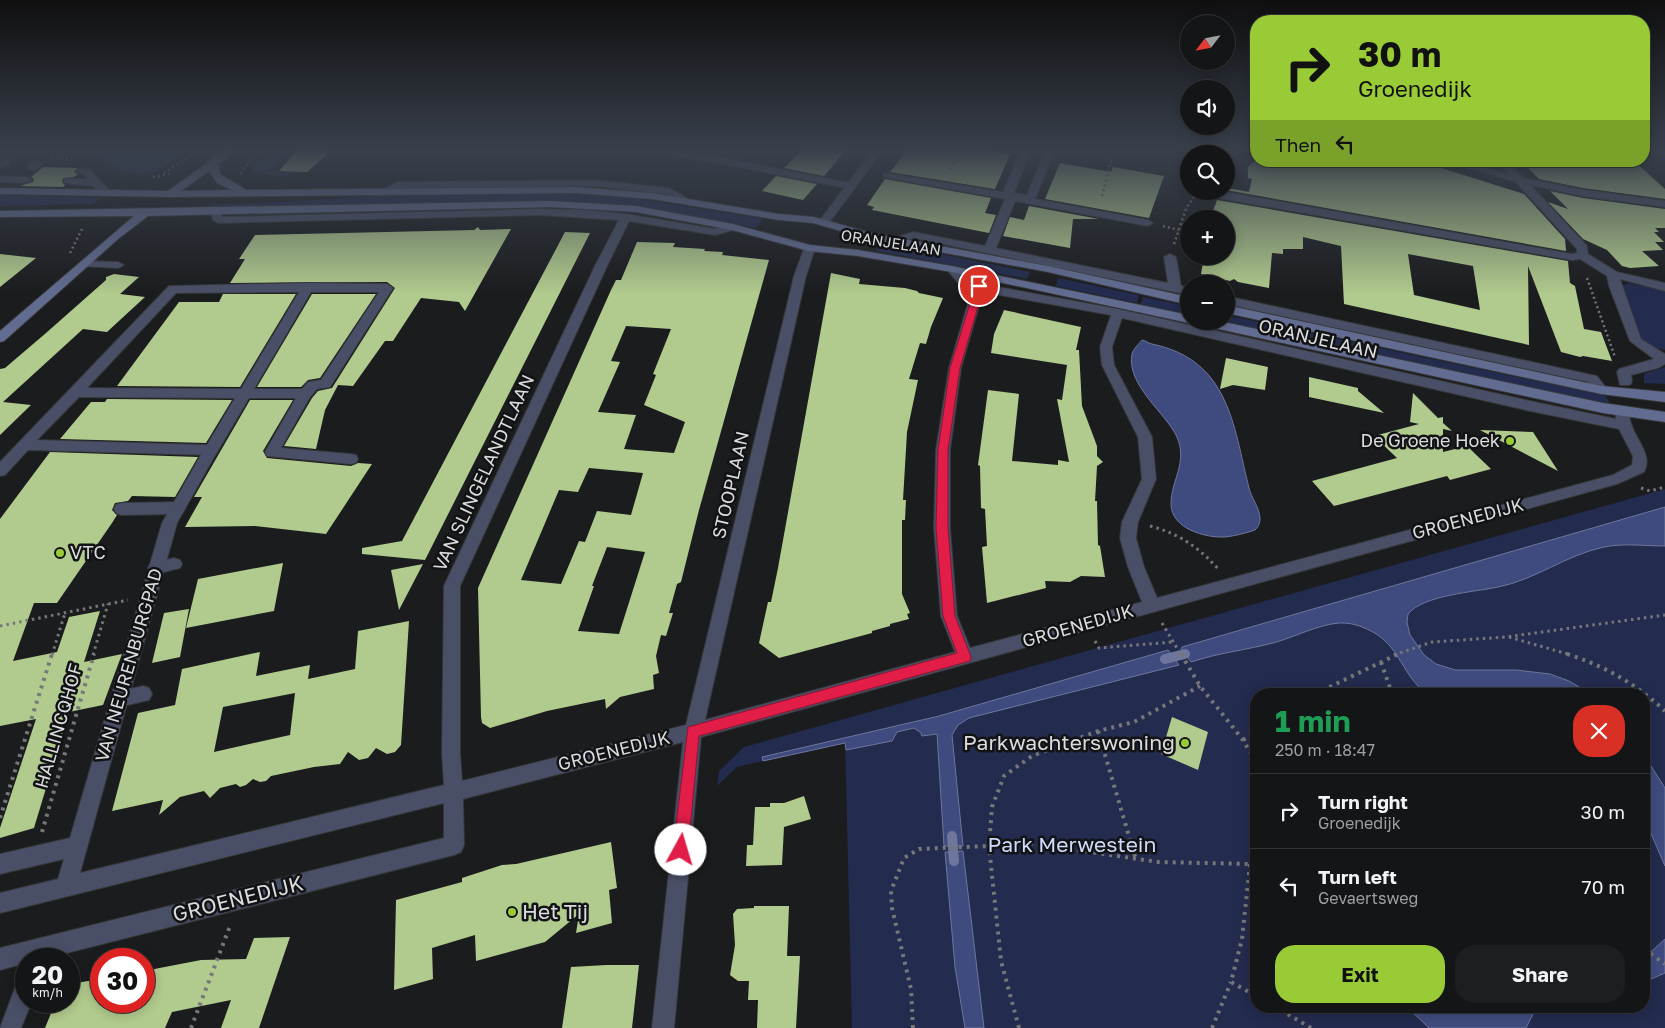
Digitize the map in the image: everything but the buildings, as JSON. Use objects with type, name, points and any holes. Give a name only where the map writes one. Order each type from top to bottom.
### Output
[{"type":"main road","points":[[0,338],[145,212],[164,198]]},
{"type":"main road","name":"ORANJELAAN","points":[[664,198],[779,217],[819,221],[856,232],[1048,269],[1180,299]]},
{"type":"main road","name":"ORANJELAAN","points":[[0,214],[583,205],[636,209],[733,227],[810,248],[952,269],[1180,317]]},
{"type":"main road","points":[[778,239],[782,232],[788,228],[819,221]]},
{"type":"main road","name":"ORANJELAAN","points":[[826,249],[845,244],[853,239],[856,232]]},
{"type":"main road","name":"ORANJELAAN","points":[[1235,311],[1601,390],[1665,397]]},
{"type":"main road","name":"ORANJELAAN","points":[[1235,329],[1603,408],[1623,418],[1665,417]]},
{"type":"street","points":[[819,221],[840,198]]},
{"type":"street","points":[[989,252],[1011,198]]},
{"type":"street","points":[[1016,198],[1148,223]]},
{"type":"street","points":[[1026,200],[1031,198]]},
{"type":"street","points":[[1235,198],[1572,257],[1582,255],[1613,274],[1665,287]]},
{"type":"street","points":[[1537,198],[1583,248],[1582,255]]},
{"type":"street","points":[[1620,198],[1665,204]]},
{"type":"street","name":"ORANJELAAN","points":[[215,211],[218,220],[539,212],[585,213],[626,217],[715,232],[733,227]]},
{"type":"street","name":"VAN SLINGELANDTLAAN","points":[[454,792],[450,752],[452,586],[601,266],[626,217]]},
{"type":"street","name":"ORANJELAAN","points":[[895,240],[913,235],[1180,290]]},
{"type":"street","name":"STOOPLAAN","points":[[663,1028],[693,731],[800,276],[810,248]]},
{"type":"street","points":[[1170,257],[1174,288]]},
{"type":"street","points":[[84,264],[118,265]]},
{"type":"street","name":"ORANJELAAN","points":[[952,269],[968,285],[1118,313],[1530,406],[1623,418]]},
{"type":"street","points":[[1613,274],[1615,286],[1636,340],[1664,359],[1653,366],[1622,372]]},
{"type":"street","points":[[965,657],[949,616],[942,528],[943,450],[955,368],[979,286]]},
{"type":"street","name":"VAN NEURENBURGPAD","points":[[66,887],[170,523],[308,287]]},
{"type":"street","points":[[0,471],[173,289],[387,288],[326,384],[313,385],[305,394],[272,452],[351,459]]},
{"type":"street","name":"ORANJELAAN","points":[[1235,302],[1592,379],[1601,390]]},
{"type":"street","points":[[1118,313],[1106,347],[1108,365],[1145,437],[1149,479],[1130,522],[1128,538],[1136,567],[1152,605]]},
{"type":"street","points":[[75,392],[244,395],[305,394]]},
{"type":"street","name":"GROENEDIJK","points":[[0,903],[454,792],[693,731],[1617,479],[1639,468],[1640,456],[1623,418]]},
{"type":"street","points":[[25,446],[211,450]]},
{"type":"street","points":[[121,509],[178,508]]},
{"type":"street","points":[[156,568],[174,564]]},
{"type":"street","points":[[119,699],[143,694]]},
{"type":"street","name":"GROENEDIJK","points":[[63,948],[240,899],[454,845],[454,792]]},
{"type":"street","points":[[0,864],[36,854],[78,846]]},
{"type":"street","name":"GROENEDIJK","points":[[0,959],[15,957]]},
{"type":"street","points":[[10,1028],[16,1013]]},
{"type":"path","points":[[1170,257],[1186,208],[1191,200]]},
{"type":"path","points":[[1596,264],[1583,269],[1613,355],[1622,372]]},
{"type":"path","points":[[1130,522],[1169,531],[1212,561],[1231,584]]},
{"type":"path","points":[[0,626],[148,596]]},
{"type":"path","name":"HALLINCQHOF","points":[[36,854],[108,604]]},
{"type":"path","name":"HALLINCQHOF","points":[[0,818],[65,613]]},
{"type":"path","points":[[1327,688],[1392,656],[1432,642],[1506,637],[1665,615]]},
{"type":"path","points":[[1086,625],[1099,648],[1174,644]]},
{"type":"path","points":[[1164,628],[1200,686],[1243,740],[1250,752]]},
{"type":"path","points":[[1506,637],[1584,658],[1599,664],[1639,688]]},
{"type":"path","points":[[1381,662],[1390,688]]},
{"type":"path","points":[[1020,1028],[1001,961],[989,846],[992,807],[1004,776],[1032,756],[1098,731],[1134,722],[1200,686]]},
{"type":"path","points":[[1650,697],[1665,711]]},
{"type":"path","points":[[1098,731],[1136,860]]},
{"type":"path","points":[[1243,740],[1250,735]]},
{"type":"path","points":[[913,1028],[911,989],[892,908],[891,892],[900,863],[908,853],[920,849],[989,846],[1016,841],[1136,860],[1250,864],[1242,939],[1231,982],[1212,1028]]},
{"type":"path","points":[[191,1028],[240,899]]},
{"type":"path","points":[[1650,953],[1665,964]]},
{"type":"path","points":[[1231,982],[1250,993]]},
{"type":"path","points":[[1286,1013],[1311,1028]]},
{"type":"green space","points":[[0,198],[100,198],[93,204],[0,206]]},
{"type":"green space","points":[[346,198],[634,198],[763,219],[756,228],[639,207],[574,201],[208,207],[211,204]]},
{"type":"green space","points":[[880,242],[1030,272],[1027,279],[876,251]]},
{"type":"green space","points":[[1058,278],[1139,295],[1137,303],[1056,286]]},
{"type":"green space","points":[[1629,283],[1665,291],[1665,350],[1655,348],[1641,339],[1623,285]]},
{"type":"green space","points":[[1143,297],[1180,304],[1180,313],[1140,304]]},
{"type":"green space","points":[[1235,317],[1606,396],[1610,404],[1557,395],[1235,325]]},
{"type":"green space","points":[[1665,367],[1665,384],[1644,383],[1644,374]]},
{"type":"green space","name":"Park Merwestein","points":[[1665,489],[1665,1028],[852,1028],[845,739],[762,757],[763,761],[737,767],[717,786],[719,771],[744,747]]},
{"type":"shaded area","points":[[1142,340],[1178,352],[1197,364],[1212,380],[1223,398],[1232,419],[1249,488],[1260,515],[1259,525],[1255,530],[1229,537],[1209,536],[1183,526],[1177,520],[1171,504],[1173,487],[1180,463],[1180,446],[1172,428],[1148,398],[1135,377],[1132,354]]},
{"type":"shaded area","points":[[1665,507],[1665,546],[1627,545],[1604,547],[1577,556],[1512,584],[1450,595],[1425,602],[1408,614],[1407,622],[1410,635],[1424,655],[1436,664],[1455,670],[1516,670],[1550,674],[1581,688],[1420,688],[1389,644],[1362,627],[1345,623],[1322,626],[1273,643],[1191,662],[1181,649],[1182,647]]},
{"type":"shaded area","points":[[1168,650],[1179,665],[969,718],[958,725],[952,735],[963,846],[944,846],[937,734],[922,736],[914,728],[897,732],[892,741],[846,750],[845,743],[763,761],[762,757],[939,716]]},
{"type":"shaded area","points":[[1650,764],[1665,788],[1665,866],[1650,831]]},
{"type":"shaded area","points":[[963,851],[984,1028],[965,1028],[955,967],[945,852]]},
{"type":"shaded area","points":[[1665,939],[1665,973],[1650,979],[1650,952]]},
{"type":"shaded area","points":[[1413,1013],[1534,1013],[1526,1028],[1429,1028]]},
{"type":"waterway","points":[[1165,659],[1185,654],[1180,655]]},
{"type":"waterway","points":[[952,836],[954,861]]},
{"type":"place","name":"De Groene Hoek","points":[[1510,441]]},
{"type":"place","name":"VTC","points":[[60,553]]},
{"type":"place","name":"Parkwachterswoning","points":[[1185,743]]},
{"type":"place","name":"Het Tij","points":[[512,912]]},
{"type":"route","points":[[681,850],[693,731],[965,657],[949,616],[942,528],[943,450],[955,368],[979,286]]}]
